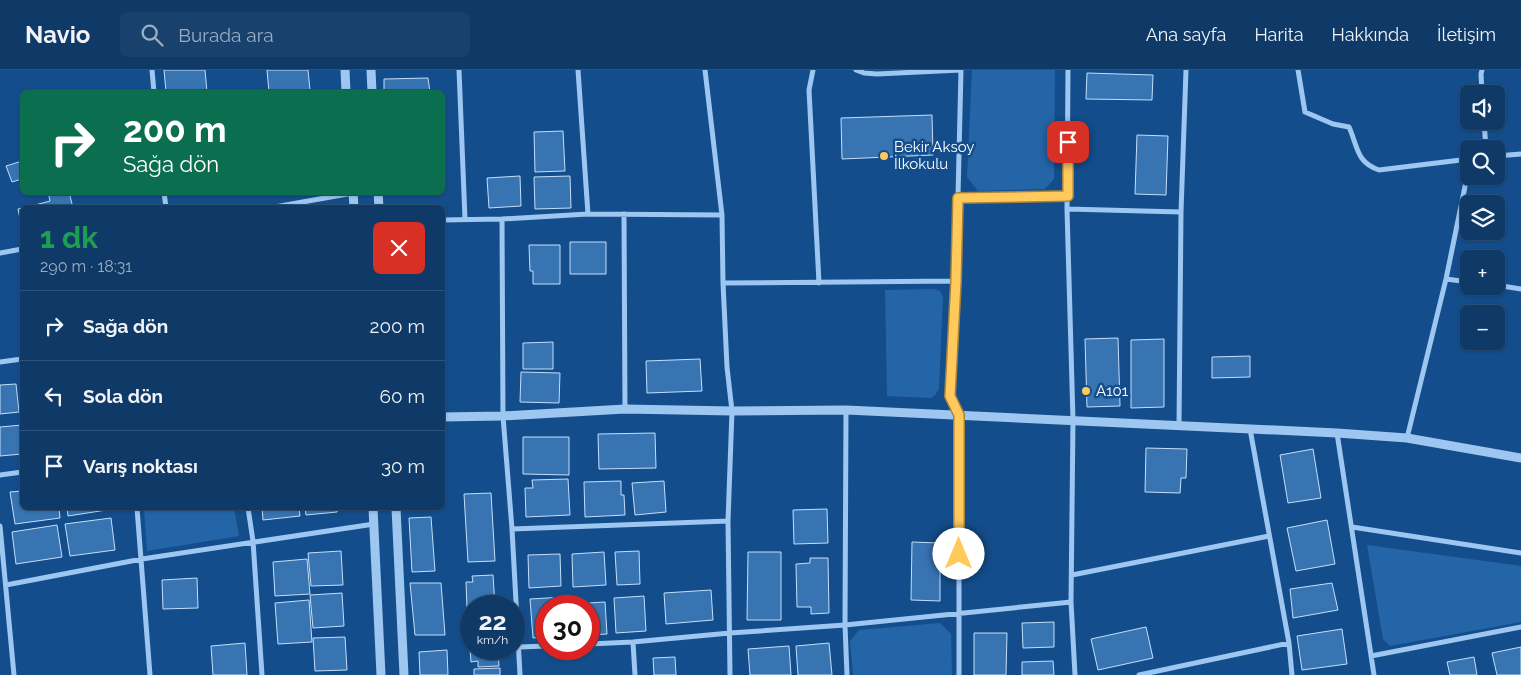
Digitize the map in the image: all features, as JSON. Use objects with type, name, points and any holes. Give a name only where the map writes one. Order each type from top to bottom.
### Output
[{"type":"street","points":[[152,70],[154,90]]},
{"type":"street","points":[[345,70],[346,90]]},
{"type":"street","points":[[371,70],[372,90]]},
{"type":"street","points":[[458,70],[465,219]]},
{"type":"street","points":[[578,70],[588,214]]},
{"type":"street","points":[[705,70],[722,215],[722,283],[727,367],[732,411],[728,521],[730,675]]},
{"type":"street","points":[[813,70],[809,90],[819,283]]},
{"type":"street","points":[[856,70],[877,74],[961,70],[956,281],[950,396],[959,415],[959,675]]},
{"type":"street","points":[[1068,70],[1067,209],[1073,420],[1072,602],[1074,675]]},
{"type":"street","points":[[1179,426],[1180,212],[1186,70]]},
{"type":"street","points":[[1298,70],[1305,112],[1333,124],[1349,127],[1360,158],[1373,168],[1379,170],[1460,160]]},
{"type":"street","points":[[1482,70],[1482,85]]},
{"type":"street","points":[[1505,155],[1521,154]]},
{"type":"street","points":[[1407,438],[1446,279],[1465,185]]},
{"type":"street","points":[[286,205],[342,195]]},
{"type":"street","points":[[958,198],[1068,196]]},
{"type":"street","points":[[1067,209],[1180,212]]},
{"type":"street","points":[[445,220],[588,214],[722,215]]},
{"type":"street","points":[[624,214],[625,409]]},
{"type":"street","points":[[502,219],[503,416],[516,595]]},
{"type":"street","points":[[0,252],[20,249]]},
{"type":"street","points":[[1446,279],[1460,281]]},
{"type":"street","points":[[722,283],[956,281]]},
{"type":"street","points":[[1505,287],[1521,289]]},
{"type":"street","points":[[0,362],[20,359]]},
{"type":"street","points":[[445,417],[503,416],[625,409],[732,411],[846,410],[1337,433],[1407,438],[1521,458]]},
{"type":"street","points":[[846,410],[845,625],[847,675]]},
{"type":"street","points":[[1250,429],[1289,644],[1292,675]]},
{"type":"street","points":[[1337,433],[1374,675]]},
{"type":"street","points":[[0,475],[20,472]]},
{"type":"street","points":[[138,510],[150,675]]},
{"type":"street","points":[[248,510],[253,541],[262,675]]},
{"type":"street","points":[[373,510],[382,675]]},
{"type":"street","points":[[396,510],[404,675]]},
{"type":"street","points":[[512,529],[728,521]]},
{"type":"street","points":[[6,585],[142,559],[374,524]]},
{"type":"street","points":[[0,526],[14,675]]},
{"type":"street","points":[[1352,527],[1521,553]]},
{"type":"street","points":[[1072,575],[1269,536]]},
{"type":"street","points":[[600,644],[845,625],[1072,602]]},
{"type":"street","points":[[1371,656],[1521,627]]},
{"type":"street","points":[[633,642],[635,675]]},
{"type":"street","points":[[1139,675],[1289,644]]},
{"type":"street","points":[[520,660],[520,675]]},
{"type":"shaded area","points":[[972,70],[1055,70],[1054,179],[1045,189],[978,191],[967,177]]},
{"type":"shaded area","points":[[933,289],[940,291],[943,297],[939,389],[931,398],[887,396],[885,290]]},
{"type":"shaded area","points":[[144,510],[234,510],[239,536],[147,551]]},
{"type":"shaded area","points":[[1367,545],[1521,566],[1521,622],[1390,646],[1383,639]]},
{"type":"shaded area","points":[[940,623],[951,634],[952,675],[853,675],[850,641],[859,630]]},
{"type":"building","points":[[164,70],[205,70],[207,90],[166,90]]},
{"type":"building","points":[[267,70],[308,70],[310,90],[269,90]]},
{"type":"building","points":[[1087,73],[1153,75],[1152,100],[1086,99]]},
{"type":"building","points":[[428,78],[430,90],[384,90],[384,79]]},
{"type":"building","points":[[932,115],[933,155],[842,159],[841,118]]},
{"type":"building","points":[[563,131],[565,171],[535,172],[534,132]]},
{"type":"building","points":[[1137,135],[1168,136],[1166,195],[1135,194]]},
{"type":"building","points":[[20,162],[20,180],[12,182],[6,166]]},
{"type":"building","points":[[520,176],[521,206],[489,208],[487,178]]},
{"type":"building","points":[[570,176],[571,208],[535,209],[534,177]]},
{"type":"building","points":[[49,195],[70,195],[72,205],[35,205],[50,201]]},
{"type":"building","points":[[570,242],[606,242],[606,274],[570,274]]},
{"type":"building","points":[[529,245],[560,245],[560,284],[533,284],[533,271],[530,271]]},
{"type":"building","points":[[1118,338],[1120,406],[1087,407],[1085,339]]},
{"type":"building","points":[[1164,339],[1164,407],[1131,408],[1131,340]]},
{"type":"building","points":[[553,342],[553,369],[523,369],[523,343]]},
{"type":"building","points":[[1250,356],[1250,377],[1212,378],[1212,357]]},
{"type":"building","points":[[700,359],[702,391],[647,393],[646,361]]},
{"type":"building","points":[[521,372],[560,373],[559,403],[520,402]]},
{"type":"building","points":[[16,384],[19,412],[0,414],[0,385]]},
{"type":"building","points":[[20,425],[20,454],[0,456],[0,427]]},
{"type":"building","points":[[655,433],[656,468],[599,469],[598,434]]},
{"type":"building","points":[[523,437],[569,437],[569,475],[523,474]]},
{"type":"building","points":[[1146,448],[1187,449],[1186,478],[1181,478],[1180,493],[1145,492]]},
{"type":"building","points":[[1313,449],[1321,498],[1288,503],[1280,455]]},
{"type":"building","points":[[568,479],[570,515],[526,517],[525,488],[533,488],[532,480]]},
{"type":"building","points":[[621,481],[621,495],[624,495],[625,515],[585,517],[584,482]]},
{"type":"building","points":[[664,481],[666,512],[635,515],[632,483]]},
{"type":"building","points":[[20,491],[20,510],[59,510],[60,518],[15,524],[10,492]]},
{"type":"building","points":[[491,493],[495,561],[468,562],[464,494]]},
{"type":"building","points":[[827,509],[828,543],[794,544],[793,510]]},
{"type":"building","points":[[67,510],[107,510],[68,516]]},
{"type":"building","points":[[262,510],[299,510],[300,516],[263,520]]},
{"type":"building","points":[[305,510],[337,510],[337,512],[306,515]]},
{"type":"building","points":[[431,517],[435,571],[412,572],[409,518]]},
{"type":"building","points":[[111,518],[115,550],[70,556],[65,524]]},
{"type":"building","points":[[1327,520],[1335,564],[1296,571],[1287,528]]},
{"type":"building","points":[[57,525],[62,557],[16,564],[12,532]]},
{"type":"building","points":[[912,542],[940,543],[940,601],[911,600]]},
{"type":"building","points":[[341,551],[343,585],[311,586],[308,553]]},
{"type":"building","points":[[639,551],[640,584],[617,585],[615,552]]},
{"type":"building","points":[[604,552],[606,585],[573,587],[572,554]]},
{"type":"building","points":[[748,552],[781,552],[781,620],[747,620]]},
{"type":"building","points":[[560,554],[561,586],[529,588],[528,555]]},
{"type":"building","points":[[810,558],[828,558],[829,613],[811,614],[811,607],[797,607],[796,564],[810,563]]},
{"type":"building","points":[[307,559],[310,594],[275,596],[273,562]]},
{"type":"building","points":[[493,575],[494,595],[466,595],[466,582],[473,582],[472,576]]},
{"type":"building","points":[[197,578],[198,608],[163,609],[162,580]]},
{"type":"building","points":[[410,583],[441,583],[445,635],[415,635]]},
{"type":"building","points":[[1332,583],[1338,610],[1293,618],[1290,589]]},
{"type":"building","points":[[711,590],[713,620],[666,624],[664,593]]},
{"type":"building","points":[[342,593],[344,626],[313,628],[310,595]]},
{"type":"building","points":[[644,596],[646,631],[616,633],[614,598]]},
{"type":"building","points":[[530,599],[535,599],[535,638],[533,638]]},
{"type":"building","points":[[309,600],[312,642],[278,644],[275,603]]},
{"type":"building","points":[[600,602],[605,602],[607,634],[600,634]]},
{"type":"building","points":[[1054,622],[1054,647],[1023,648],[1022,623]]},
{"type":"building","points":[[1146,627],[1153,658],[1098,670],[1091,639]]},
{"type":"building","points":[[1342,629],[1347,664],[1302,670],[1297,636]]},
{"type":"building","points":[[974,633],[1007,633],[1006,675],[974,675]]},
{"type":"building","points":[[345,637],[347,670],[315,671],[313,638]]},
{"type":"building","points":[[245,643],[247,675],[213,675],[211,646]]},
{"type":"building","points":[[829,643],[832,675],[798,675],[796,646]]},
{"type":"building","points":[[789,646],[791,675],[750,675],[748,649]]},
{"type":"building","points":[[1521,647],[1521,675],[1497,675],[1492,653]]},
{"type":"building","points":[[447,650],[448,675],[420,675],[419,652]]},
{"type":"building","points":[[675,657],[676,675],[654,675],[653,658]]},
{"type":"building","points":[[1474,657],[1477,675],[1450,675],[1447,662]]},
{"type":"building","points":[[471,660],[499,660],[499,666],[478,667],[478,661],[471,662]]},
{"type":"building","points":[[1053,661],[1054,675],[1022,675],[1022,662]]},
{"type":"building","points":[[500,668],[500,675],[474,675],[474,669]]},
{"type":"place","name":"Bekir Aksoy İlkokulu","points":[[884,156]]},
{"type":"place","name":"A101","points":[[1086,391]]},
{"type":"route","points":[[959,554],[959,415],[950,396],[958,198],[1068,196],[1068,142]]}]
